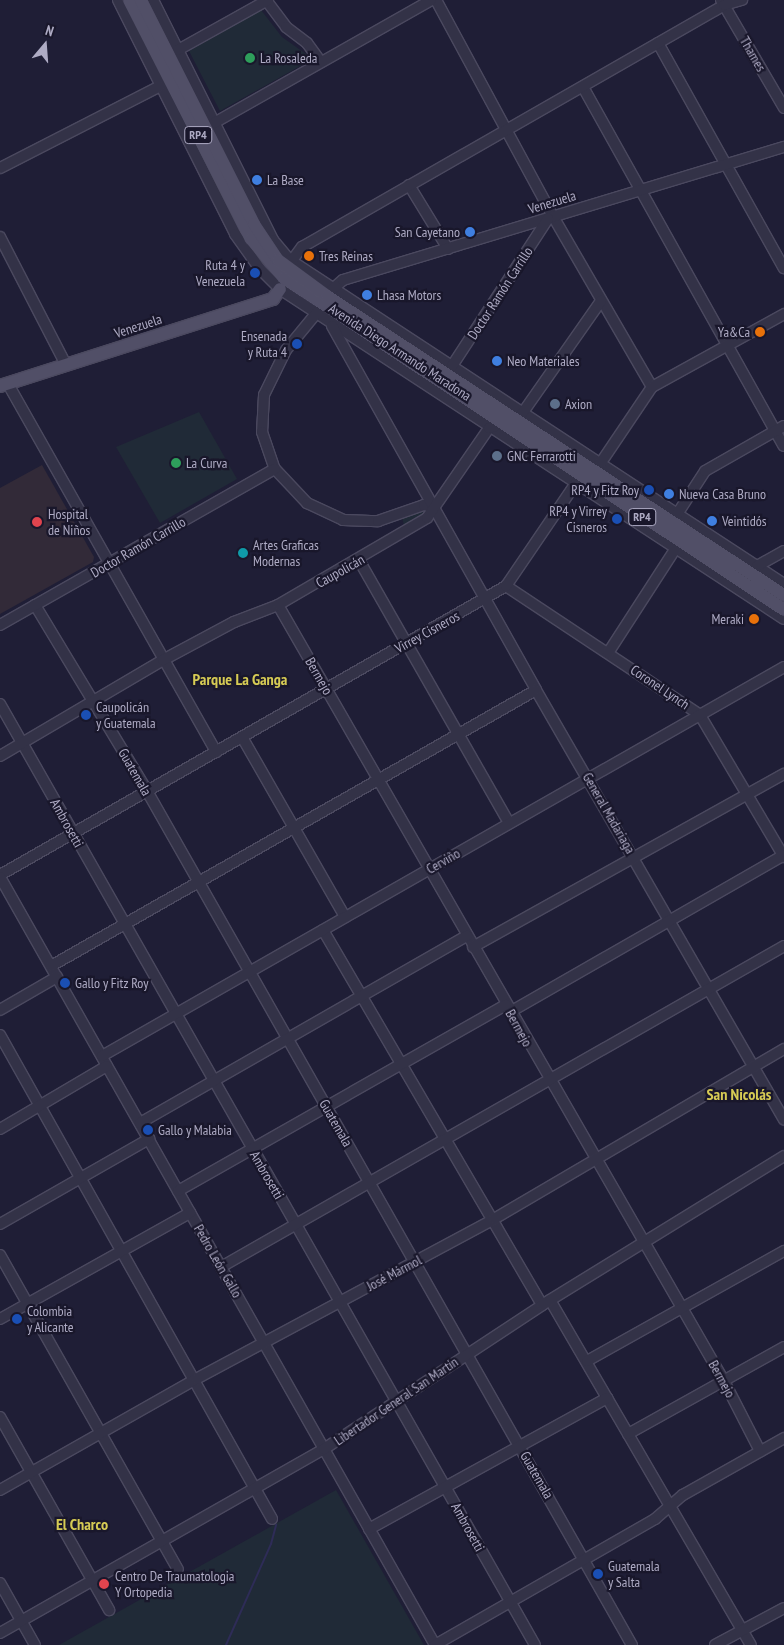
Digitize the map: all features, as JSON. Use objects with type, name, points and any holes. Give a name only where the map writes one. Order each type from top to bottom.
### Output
[{"type":"main road","name":"Avenida Diego Armando Maradona","points":[[129,0],[251,239],[285,274],[495,426],[675,518],[784,595]]},
{"type":"main road","name":"Avenida Diego Armando Maradona","points":[[141,0],[254,224],[285,274]]},
{"type":"main road","name":"Venezuela","points":[[4,385],[273,299],[285,274]]},
{"type":"main road","name":"Avenida Diego Armando Maradona","points":[[324,301],[521,417],[626,506],[678,545],[784,610]]},
{"type":"main road","points":[[626,506],[652,533],[678,545]]},
{"type":"main road","points":[[749,596],[784,615]]},
{"type":"street","name":"Avenida Diego Armando Maradona","points":[[118,0],[235,234],[260,269],[285,274],[324,301],[452,366],[521,417]]},
{"type":"street","name":"Avenida Diego Armando Maradona","points":[[153,0],[272,240],[285,274]]},
{"type":"street","points":[[178,50],[267,0],[320,61]]},
{"type":"street","points":[[214,123],[415,4],[431,0]]},
{"type":"street","points":[[436,0],[508,129],[551,218],[652,387]]},
{"type":"street","points":[[285,274],[302,247],[583,87],[723,2],[742,0]]},
{"type":"street","name":"Thames","points":[[723,2],[784,108]]},
{"type":"street","points":[[658,43],[784,268]]},
{"type":"street","points":[[0,168],[160,86]]},
{"type":"street","points":[[583,87],[728,345],[780,428],[784,446]]},
{"type":"street","name":"Venezuela","points":[[324,301],[343,280],[784,147]]},
{"type":"street","points":[[410,185],[448,249]]},
{"type":"street","name":"Doctor Ramón Carrillo","points":[[452,366],[551,218]]},
{"type":"street","points":[[0,237],[66,365]]},
{"type":"street","points":[[495,426],[521,417],[601,300]]},
{"type":"street","name":"Avenida Diego Armando Maradona","points":[[324,301],[330,324],[495,426]]},
{"type":"street","points":[[324,301],[286,350],[264,395],[262,432],[275,469],[293,491],[325,513],[365,522],[397,517],[424,505],[433,507]]},
{"type":"street","name":"Virrey Cisneros","points":[[0,876],[506,586],[587,473],[652,387],[784,314]]},
{"type":"street","name":"General Madariaga","points":[[330,324],[536,690],[635,858],[784,1120]]},
{"type":"street","points":[[4,385],[216,752]]},
{"type":"street","name":"Caupolicán","points":[[0,756],[163,660],[234,622],[278,605],[406,532],[431,514],[433,507],[495,426]]},
{"type":"street","points":[[675,518],[705,471],[780,428]]},
{"type":"street","name":"Doctor Ramón Carrillo","points":[[0,625],[275,469]]},
{"type":"street","name":"Avenida Diego Armando Maradona","points":[[587,473],[652,533]]},
{"type":"street","points":[[397,517],[406,532]]},
{"type":"street","name":"Avenida Diego Armando Maradona","points":[[675,518],[784,584]]},
{"type":"street","name":"Avenida Diego Armando Maradona","points":[[678,545],[784,619]]},
{"type":"street","points":[[608,653],[678,545]]},
{"type":"street","points":[[757,566],[784,550]]},
{"type":"street","points":[[359,560],[404,644],[509,823]]},
{"type":"street","name":"Coronel Lynch","points":[[506,586],[700,715],[784,856]]},
{"type":"street","name":"Guatemala","points":[[35,605],[147,791],[197,883],[371,1182],[632,1645]]},
{"type":"street","name":"Bermejo","points":[[278,605],[379,779],[428,869],[550,1082],[724,1381],[760,1451]]},
{"type":"street","name":"Cerviño","points":[[102,1056],[784,667]]},
{"type":"street","points":[[51,966],[536,690]]},
{"type":"street","name":"Ambrosetti","points":[[0,704],[174,1014],[398,1400],[535,1645]]},
{"type":"street","points":[[242,737],[345,917]]},
{"type":"street","points":[[473,946],[784,774]]},
{"type":"street","points":[[178,1190],[402,1063],[508,1008],[784,856]]},
{"type":"street","name":"Pedro León Gallo","points":[[0,876],[435,1645]]},
{"type":"street","points":[[323,930],[494,1219],[546,1302],[587,1361],[668,1508],[751,1645]]},
{"type":"street","points":[[140,1123],[467,936]]},
{"type":"street","points":[[221,1267],[550,1082],[784,946]]},
{"type":"street","points":[[0,1010],[57,977]]},
{"type":"street","points":[[0,1035],[196,1380],[272,1519]]},
{"type":"street","name":"José Mármol","points":[[0,1490],[196,1380],[596,1162],[784,1049]]},
{"type":"street","points":[[0,1129],[107,1066]]},
{"type":"street","points":[[0,1224],[82,1179],[149,1139]]},
{"type":"street","name":"Libertador General San Martín","points":[[0,1632],[324,1448],[546,1302],[784,1156]]},
{"type":"street","points":[[0,1319],[190,1213]]},
{"type":"street","points":[[587,1361],[784,1251]]},
{"type":"street","points":[[0,1255],[178,1569]]},
{"type":"street","points":[[628,1434],[784,1346]]},
{"type":"street","points":[[369,1529],[607,1398]]},
{"type":"street","points":[[0,1417],[109,1610]]},
{"type":"street","points":[[435,1645],[585,1560],[668,1508],[682,1495],[784,1438]]},
{"type":"street","points":[[0,1583],[34,1645]]},
{"type":"street","points":[[715,1645],[741,1629],[784,1608]]},
{"type":"shaded area","name":"La Rosaleda","points":[[261,10],[282,37],[306,54],[309,61],[220,111],[189,51]]},
{"type":"shaded area","name":"La Curva","points":[[199,412],[237,479],[160,523],[116,447]]},
{"type":"shaded area","name":"Hospital de Niños","points":[[42,465],[94,557],[93,562],[0,614],[0,488]]},
{"type":"shaded area","points":[[425,508],[427,514],[404,525],[402,518]]},
{"type":"shaded area","points":[[336,1490],[424,1645],[59,1645]]},
{"type":"waterway","points":[[226,1645],[271,1544],[276,1525]]},
{"type":"place","name":"La Rosaleda","points":[[250,58]]},
{"type":"place","name":"La Base","points":[[257,180]]},
{"type":"place","name":"San Cayetano","points":[[470,232]]},
{"type":"place","name":"Tres Reinas","points":[[309,256]]},
{"type":"place","name":"Ruta 4 y Venezuela","points":[[255,273]]},
{"type":"place","name":"Lhasa Motors","points":[[367,295]]},
{"type":"place","name":"Ya&Ca","points":[[760,332]]},
{"type":"place","name":"Ensenada y Ruta 4","points":[[297,344]]},
{"type":"place","name":"Neo Materiales","points":[[497,361]]},
{"type":"place","name":"Axion","points":[[555,404]]},
{"type":"place","name":"GNC Ferrarotti","points":[[497,456]]},
{"type":"place","name":"La Curva","points":[[176,463]]},
{"type":"place","name":"RP4 y Fitz Roy","points":[[649,490]]},
{"type":"place","name":"Nueva Casa Bruno","points":[[669,494]]},
{"type":"place","name":"RP4 y Virrey Cisneros","points":[[617,519]]},
{"type":"place","name":"Veintidós","points":[[712,521]]},
{"type":"place","name":"Hospital de Niños","points":[[37,522]]},
{"type":"place","name":"Artes Graficas Modernas","points":[[243,553]]},
{"type":"place","name":"Meraki","points":[[754,619]]},
{"type":"place","name":"Caupolicán y Guatemala","points":[[86,715]]},
{"type":"place","name":"Gallo y Fitz Roy","points":[[65,983]]},
{"type":"place","name":"Gallo y Malabia","points":[[148,1130]]},
{"type":"place","name":"Colombia y Alicante","points":[[17,1319]]},
{"type":"place","name":"Guatemala y Salta","points":[[598,1574]]},
{"type":"place","name":"Centro De Traumatologia Y Ortopedia","points":[[104,1584]]},
{"type":"district","name":"Parque La Ganga","points":[[240,679]]},
{"type":"district","name":"San Nicolás","points":[[739,1094]]},
{"type":"district","name":"El Charco","points":[[82,1524]]}]
